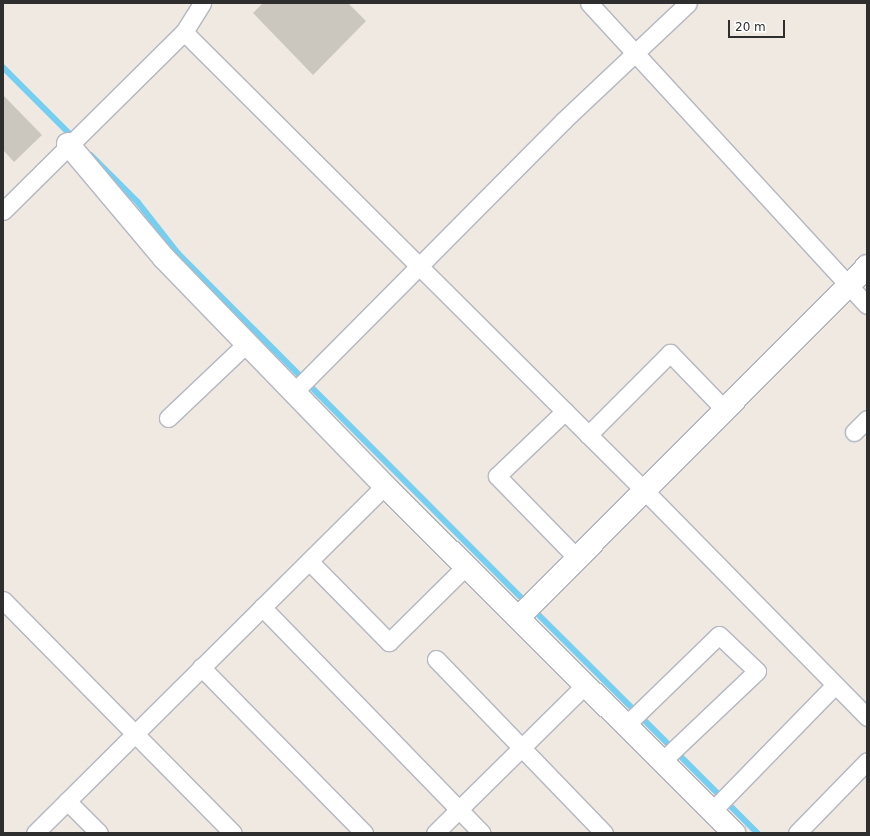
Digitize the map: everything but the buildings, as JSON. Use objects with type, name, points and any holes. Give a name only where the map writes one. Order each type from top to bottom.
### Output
[{"type":"street","points":[[3,211],[68,144],[184,32],[202,3]]},
{"type":"street","points":[[589,3],[867,305]]},
{"type":"street","points":[[294,392],[564,120],[637,54],[688,3]]},
{"type":"street","points":[[184,32],[645,491],[867,717]]},
{"type":"street","points":[[68,144],[164,258],[386,486],[734,833]]},
{"type":"street","points":[[518,618],[867,266]]},
{"type":"street","points":[[168,418],[247,343]]},
{"type":"street","points":[[588,435],[670,353],[725,410]]},
{"type":"street","points":[[565,411],[497,476],[577,558]]},
{"type":"street","points":[[854,432],[867,419]]},
{"type":"street","points":[[35,833],[201,667],[386,486]]},
{"type":"street","points":[[309,561],[389,642],[466,566]]},
{"type":"street","points":[[3,600],[133,735],[233,833]]},
{"type":"street","points":[[262,607],[482,833]]},
{"type":"street","points":[[626,725],[719,635],[757,671],[662,761]]},
{"type":"street","points":[[436,659],[604,833]]},
{"type":"street","points":[[201,667],[364,833]]},
{"type":"street","points":[[435,833],[585,685]]},
{"type":"street","points":[[712,811],[835,685]]},
{"type":"street","points":[[797,833],[867,761]]},
{"type":"street","points":[[67,801],[99,833]]},
{"type":"waterway","points":[[3,67],[74,138]]},
{"type":"waterway","points":[[91,155],[138,202],[178,253],[527,603]]},
{"type":"waterway","points":[[533,609],[758,833]]}]
